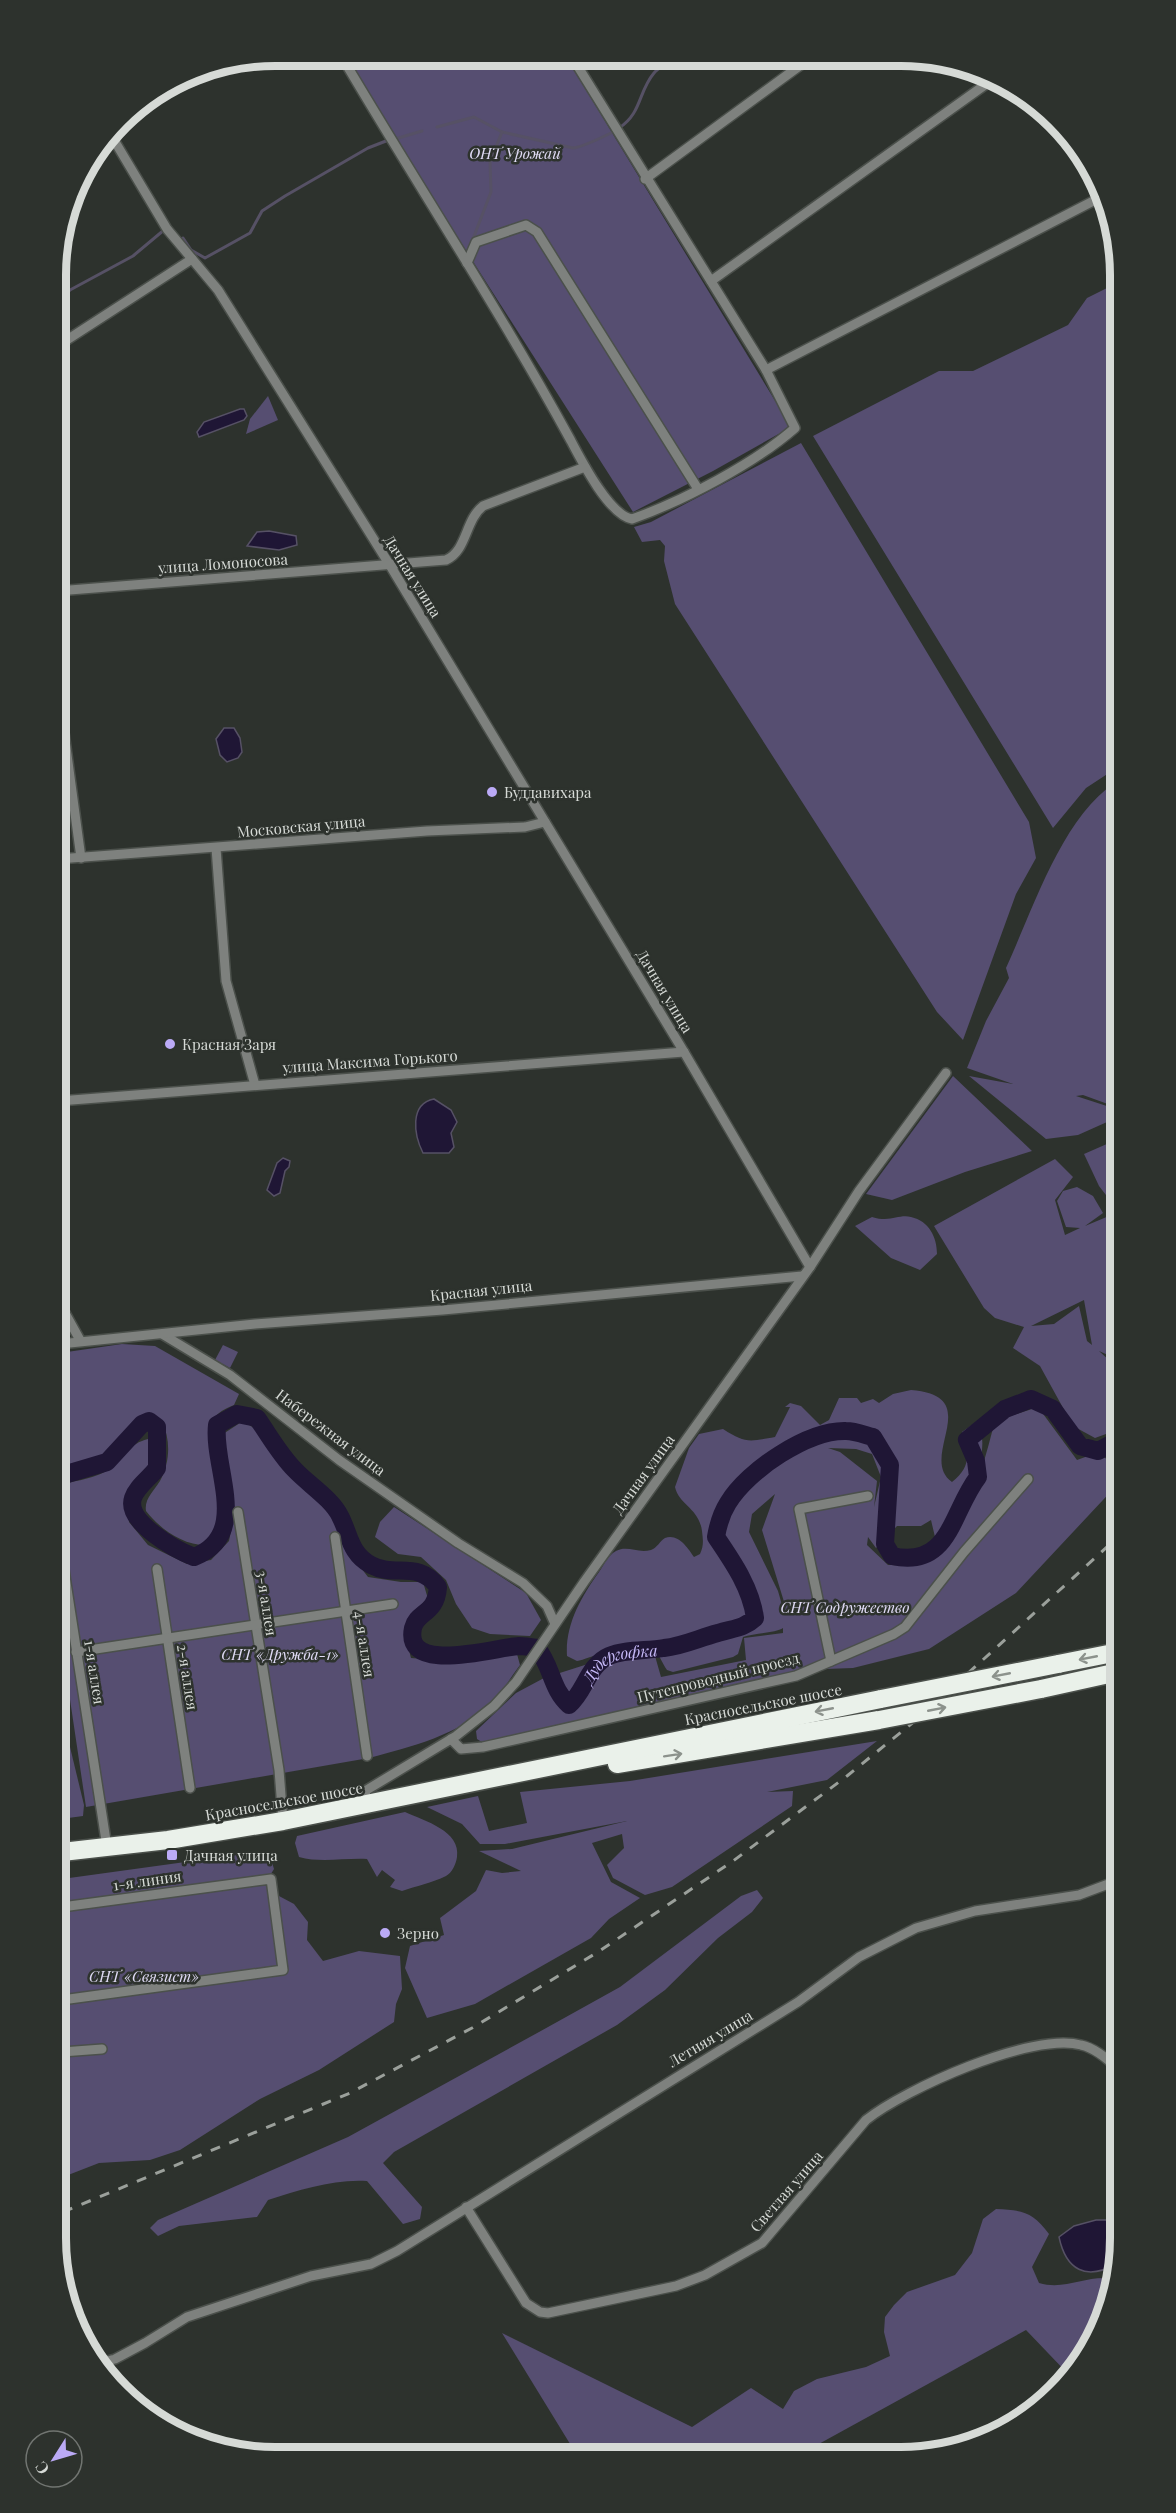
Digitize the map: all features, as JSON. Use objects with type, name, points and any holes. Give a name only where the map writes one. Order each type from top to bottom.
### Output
[{"type":"highway","name":"Красносельское шоссе","points":[[66,1852],[283,1821],[510,1773],[1110,1654]]},
{"type":"highway","name":"Красносельское шоссе","points":[[510,1773],[585,1769],[879,1720],[1110,1674]]},
{"type":"street","points":[[347,66],[467,263],[585,467],[624,518],[632,519],[650,513],[698,489],[774,446],[795,428],[766,370],[645,179],[577,66]]},
{"type":"street","points":[[645,179],[799,66]]},
{"type":"street","points":[[711,281],[986,84]]},
{"type":"street","name":"Дачная улица","points":[[115,141],[167,229],[218,290],[391,567],[684,1052],[810,1267],[527,1665],[494,1706],[451,1739],[365,1791],[367,1804]]},
{"type":"street","points":[[766,370],[1096,200]]},
{"type":"street","points":[[467,263],[476,242],[526,225],[537,232],[698,489]]},
{"type":"street","points":[[66,340],[192,260]]},
{"type":"street","name":"улица Ломоносова","points":[[66,590],[391,567],[452,558],[474,515],[483,506],[585,467]]},
{"type":"street","points":[[66,747],[81,858]]},
{"type":"street","name":"Московская улица","points":[[66,859],[427,831],[525,828],[545,822]]},
{"type":"street","points":[[216,848],[226,981],[255,1085]]},
{"type":"street","name":"улица Максима Горького","points":[[66,1100],[684,1052]]},
{"type":"street","points":[[810,1267],[859,1191],[946,1073]]},
{"type":"street","name":"Красная улица","points":[[162,1334],[802,1276]]},
{"type":"street","points":[[66,1315],[80,1340]]},
{"type":"street","points":[[66,1343],[162,1334]]},
{"type":"street","name":"Набережная улица","points":[[162,1334],[230,1375],[339,1460],[458,1543],[523,1583],[547,1606],[555,1624]]},
{"type":"street","name":"Путепроводный проезд","points":[[451,1739],[461,1749],[483,1747],[796,1676],[831,1661],[905,1627],[964,1552],[1028,1479]]},
{"type":"street","points":[[831,1661],[799,1509],[868,1496]]},
{"type":"street","name":"3-я аллея","points":[[238,1512],[279,1770],[283,1821]]},
{"type":"street","name":"4-я аллея","points":[[335,1537],[367,1756]]},
{"type":"street","name":"2-я аллея","points":[[157,1569],[190,1788]]},
{"type":"street","name":"1-я аллея","points":[[66,1584],[107,1847]]},
{"type":"street","points":[[76,1652],[393,1604]]},
{"type":"street","name":"1-я линия","points":[[66,1906],[271,1879],[283,1970],[66,1999]]},
{"type":"street","name":"Летняя улица","points":[[106,2361],[145,2343],[187,2317],[336,2269],[371,2264],[798,2002],[836,1972],[886,1941],[945,1918],[1079,1894],[1110,1883]]},
{"type":"street","name":"Светлая улица","points":[[466,2207],[526,2303],[533,2308],[548,2313],[676,2286],[705,2275],[762,2243],[866,2120],[884,2106],[962,2068],[1010,2053],[1056,2044],[1081,2045],[1110,2062]]},
{"type":"street","points":[[66,2052],[102,2049]]},
{"type":"green space","name":"ОНТ Урожай","points":[[343,66],[571,66],[791,427],[633,512],[419,177]]},
{"type":"green space","points":[[1110,286],[1110,772],[1086,788],[1053,828],[813,436],[939,371],[973,371],[1068,325],[1087,298]]},
{"type":"green space","points":[[268,396],[278,420],[246,434],[250,419]]},
{"type":"green space","points":[[801,443],[1029,822],[1036,858],[1016,894],[963,1040],[937,1012],[675,604],[664,561],[665,546],[660,540],[642,542],[634,527],[651,522]]},
{"type":"green space","points":[[1110,787],[1110,1105],[1083,1095],[1076,1096],[1110,1107],[1110,1121],[1078,1135],[1046,1139],[969,1076],[1013,1084],[967,1068],[986,1021],[1009,978],[1006,968],[1050,867],[1079,818],[1096,798]]},
{"type":"green space","points":[[953,1076],[1032,1151],[965,1172],[892,1200],[866,1194]]},
{"type":"green space","points":[[1110,1143],[1110,1200],[1099,1186],[1084,1154]]},
{"type":"green space","points":[[1055,1159],[1073,1177],[1055,1200],[1065,1235],[1080,1228],[1066,1227],[1057,1201],[1063,1191],[1077,1187],[1093,1196],[1103,1213],[1085,1226],[1110,1217],[1110,1356],[1099,1351],[1110,1361],[1110,1433],[1095,1438],[1073,1426],[1040,1366],[1013,1348],[1024,1327],[995,1318],[984,1308],[934,1226]],"holes":[[[1084,1300],[1092,1345],[1087,1341],[1079,1306],[1054,1324],[1031,1326]]]},
{"type":"green space","points":[[906,1216],[923,1222],[934,1236],[937,1254],[920,1270],[891,1258],[855,1226],[872,1217],[884,1219]]},
{"type":"green space","points":[[122,1344],[155,1346],[239,1394],[234,1405],[220,1412],[212,1421],[209,1432],[209,1443],[224,1499],[221,1520],[210,1545],[192,1543],[174,1536],[146,1511],[148,1499],[160,1481],[167,1459],[167,1436],[162,1421],[145,1418],[138,1422],[107,1455],[66,1466],[66,1352]]},
{"type":"green space","points":[[223,1345],[238,1352],[230,1368],[215,1360]]},
{"type":"green space","name":"СНТ Содружество","points":[[911,1390],[933,1395],[945,1403],[948,1415],[942,1458],[943,1471],[952,1482],[963,1471],[967,1460],[962,1432],[976,1422],[981,1434],[982,1449],[973,1481],[941,1539],[935,1537],[931,1520],[921,1526],[897,1526],[876,1548],[868,1537],[867,1545],[888,1565],[916,1564],[933,1554],[947,1540],[959,1522],[978,1481],[995,1421],[1038,1407],[1077,1460],[1099,1452],[1110,1463],[1110,1492],[1016,1593],[929,1649],[853,1668],[798,1670],[488,1746],[477,1739],[476,1731],[516,1693],[544,1678],[610,1657],[655,1656],[661,1677],[746,1660],[744,1638],[783,1633],[783,1628],[743,1637],[738,1654],[733,1657],[673,1672],[667,1670],[651,1646],[645,1644],[626,1646],[577,1661],[567,1656],[569,1633],[576,1612],[586,1591],[613,1553],[620,1549],[651,1550],[665,1538],[670,1537],[682,1542],[694,1557],[700,1554],[703,1542],[700,1523],[680,1498],[675,1487],[689,1448],[699,1434],[723,1429],[737,1437],[759,1440],[775,1437],[790,1407],[785,1407],[790,1403],[801,1406],[820,1425],[829,1420],[839,1398],[857,1398],[861,1403],[873,1399],[879,1403],[893,1394]],"holes":[[[828,1448],[856,1449],[872,1454],[881,1477],[874,1507],[877,1481],[840,1452]],[[775,1494],[762,1530],[785,1605],[784,1612],[778,1591],[749,1532],[752,1514]]]},
{"type":"green space","name":"СНТ «Дружба-1»","points":[[243,1421],[260,1432],[289,1470],[333,1518],[348,1551],[368,1577],[401,1582],[423,1582],[428,1599],[413,1613],[406,1625],[406,1638],[411,1658],[446,1661],[517,1654],[520,1665],[496,1699],[479,1714],[450,1732],[417,1744],[369,1758],[86,1807],[66,1673],[66,1484],[103,1473],[115,1465],[134,1445],[152,1438],[149,1470],[128,1497],[129,1522],[148,1545],[187,1564],[211,1560],[229,1541],[235,1511],[223,1434]]},
{"type":"green space","points":[[394,1507],[526,1593],[541,1620],[530,1636],[490,1634],[472,1628],[456,1604],[446,1580],[421,1557],[398,1554],[375,1537],[380,1522]]},
{"type":"green space","points":[[877,1741],[827,1780],[767,1792],[793,1791],[792,1806],[672,1887],[645,1895],[613,1878],[607,1865],[624,1848],[622,1834],[592,1843],[611,1882],[640,1898],[609,1919],[591,1938],[475,2004],[427,2018],[405,1968],[410,1946],[444,1935],[440,1918],[476,1891],[486,1870],[502,1873],[521,1871],[479,1851],[512,1849],[627,1821],[505,1844],[480,1844],[462,1824],[427,1807],[478,1796],[489,1831],[527,1823],[520,1792],[630,1781]]},
{"type":"green space","points":[[70,1747],[84,1805],[83,1816],[66,1818],[66,1748]]},
{"type":"green space","points":[[405,1812],[440,1828],[453,1840],[457,1848],[457,1857],[448,1875],[402,1891],[390,1887],[395,1880],[382,1870],[377,1877],[367,1859],[323,1860],[299,1857],[295,1843],[297,1836]]},
{"type":"green space","name":"СНТ «Связист»","points":[[265,1851],[270,1856],[274,1869],[269,1877],[279,1908],[279,1896],[294,1904],[308,1922],[307,1940],[323,1961],[359,1951],[400,1956],[402,1989],[396,2004],[394,2022],[319,2070],[260,2099],[180,2150],[150,2160],[99,2163],[66,2176],[66,1878]]},
{"type":"green space","points":[[757,1890],[763,1898],[752,1912],[718,1938],[665,1990],[617,2025],[394,2152],[383,2163],[422,2207],[420,2219],[403,2224],[367,2181],[354,2181],[317,2186],[268,2200],[257,2217],[179,2226],[158,2236],[150,2228],[158,2220],[348,2137],[620,1987],[741,1896]]},
{"type":"green space","points":[[996,2209],[1027,2214],[1038,2221],[1049,2234],[1032,2267],[1039,2283],[1058,2285],[1106,2278],[1094,2318],[1075,2354],[1063,2369],[1026,2330],[813,2447],[572,2447],[502,2333],[692,2427],[751,2388],[783,2409],[794,2391],[817,2379],[866,2367],[890,2356],[884,2332],[885,2317],[907,2292],[955,2275],[972,2253],[983,2219]]},
{"type":"shaded area","points":[[244,409],[247,416],[244,420],[199,437],[197,432],[204,422]]},
{"type":"shaded area","points":[[269,531],[296,536],[297,545],[279,550],[247,546],[257,532]]},
{"type":"shaded area","points":[[224,728],[234,728],[240,738],[242,752],[238,758],[227,762],[220,755],[216,739]]},
{"type":"shaded area","points":[[66,775],[68,781],[68,804],[66,806]]},
{"type":"shaded area","points":[[434,1099],[451,1110],[457,1122],[451,1133],[454,1147],[449,1153],[423,1153],[417,1138],[416,1121],[420,1107]]},
{"type":"shaded area","points":[[283,1158],[290,1161],[289,1167],[285,1171],[280,1193],[274,1196],[267,1190],[277,1163]]},
{"type":"shaded area","points":[[1096,2220],[1106,2220],[1110,2225],[1108,2268],[1087,2272],[1072,2265],[1062,2248],[1059,2237],[1074,2226]]},
{"type":"waterway","points":[[619,128],[632,116],[649,80],[662,66]]},
{"type":"waterway","points":[[437,127],[474,117],[502,132],[573,148],[588,144],[615,131]]},
{"type":"waterway","points":[[395,139],[422,131]]},
{"type":"waterway","points":[[471,244],[491,192],[490,162],[502,132]]},
{"type":"waterway","points":[[183,238],[191,250],[205,258],[250,233],[262,211],[285,196],[368,148],[386,141]]},
{"type":"waterway","points":[[66,293],[133,256],[164,230]]},
{"type":"waterway","name":"Дудергофка","points":[[66,1474],[107,1462],[142,1424],[149,1421],[157,1427],[157,1468],[135,1494],[133,1507],[137,1516],[154,1534],[194,1557],[211,1547],[221,1533],[225,1517],[217,1425],[237,1414],[257,1418],[290,1464],[336,1510],[351,1544],[364,1561],[380,1569],[422,1574],[438,1587],[434,1603],[418,1618],[413,1628],[414,1643],[422,1651],[436,1655],[454,1655],[519,1646],[537,1648],[546,1662],[555,1685],[569,1705],[591,1672],[609,1656],[622,1652],[678,1646],[742,1626],[755,1618],[750,1596],[735,1566],[716,1537],[718,1528],[722,1515],[737,1490],[764,1465],[797,1445],[831,1432],[849,1431],[873,1437],[890,1465],[885,1544],[892,1556],[911,1558],[926,1554],[938,1546],[947,1534],[978,1477],[976,1461],[967,1440],[1005,1409],[1031,1399],[1053,1409],[1080,1446],[1098,1451],[1110,1445]]},
{"type":"railway","points":[[66,2211],[350,2093],[472,2028],[598,1952],[733,1861],[847,1776],[921,1716],[1110,1544]]},
{"type":"place","name":"Буддавихара","points":[[492,792]]},
{"type":"place","name":"Красная Заря","points":[[170,1044]]},
{"type":"place","name":"Дачная улица","points":[[172,1855]]},
{"type":"place","name":"Зерно","points":[[385,1933]]}]
